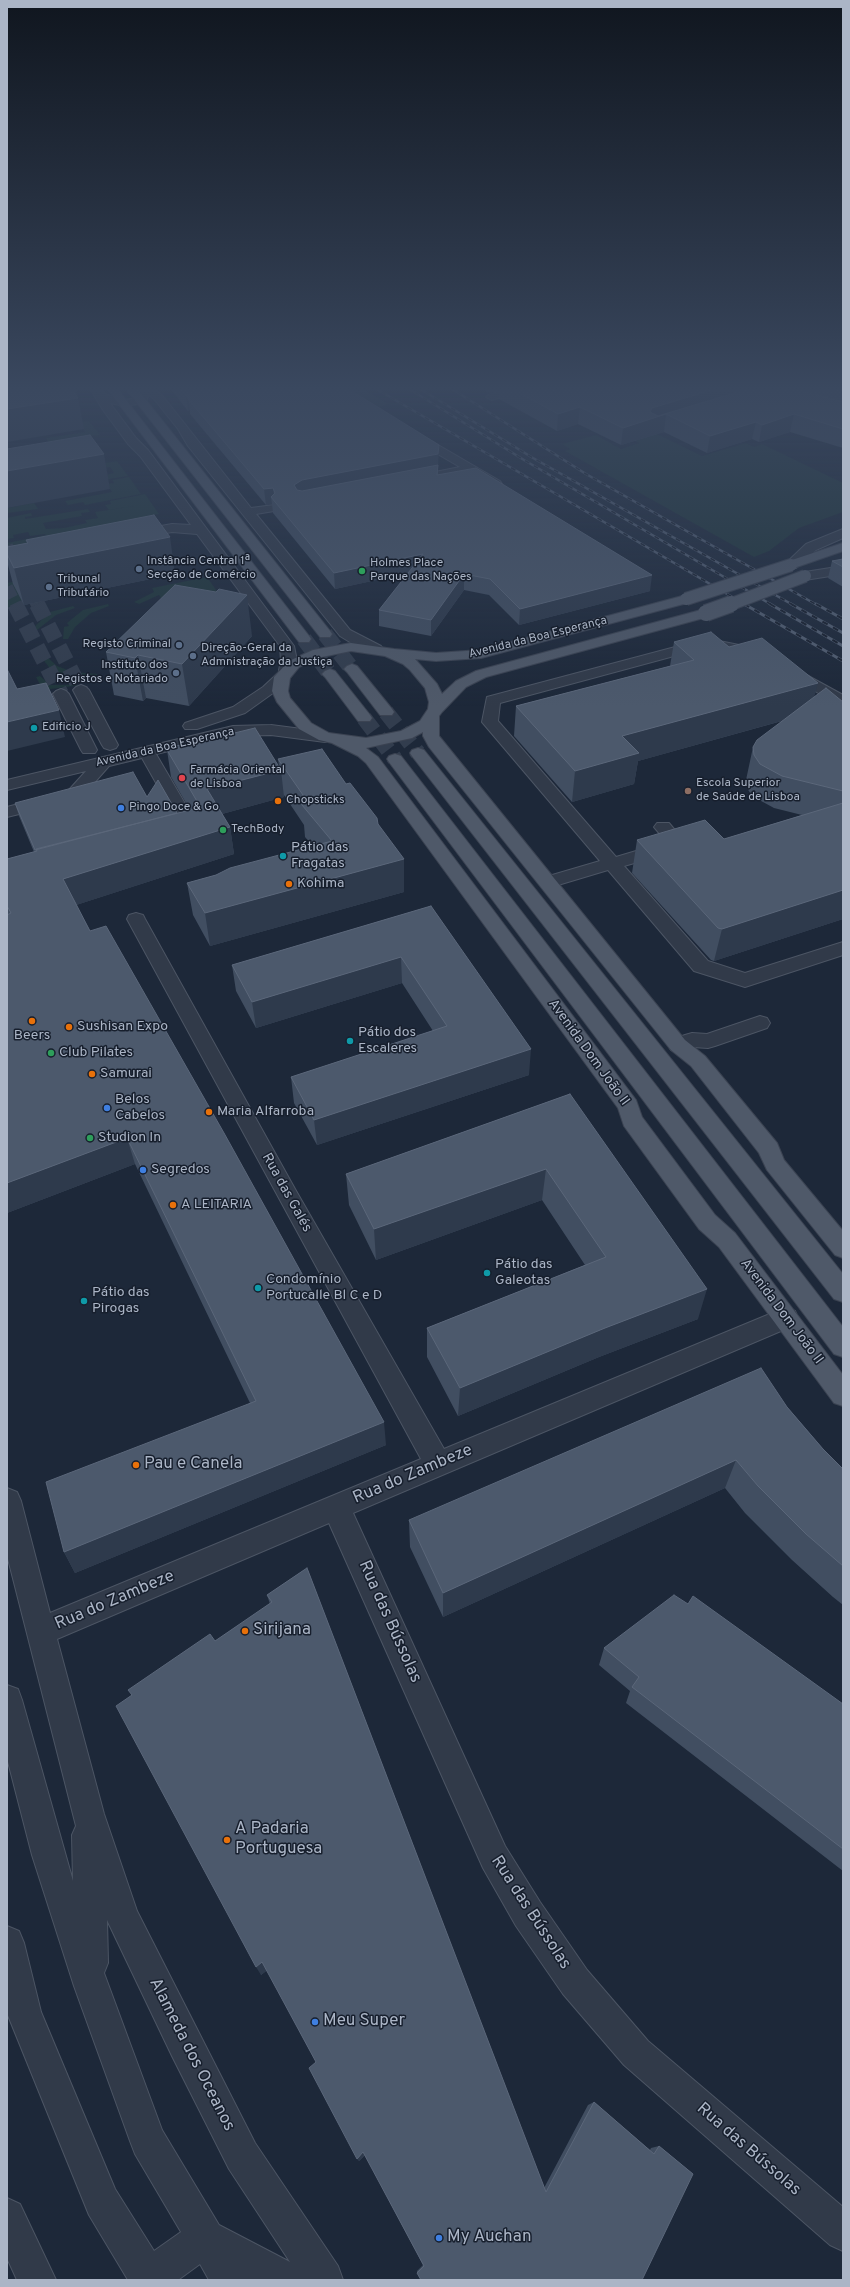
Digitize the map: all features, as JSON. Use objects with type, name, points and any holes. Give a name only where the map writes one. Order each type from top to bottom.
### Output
[{"type":"main road","points":[[193,494],[304,639]]},
{"type":"main road","points":[[214,494],[325,634]]},
{"type":"main road","name":"Avenida da Boa Esperança","points":[[382,651],[436,657],[481,654],[686,599],[843,547]]},
{"type":"main road","name":"Avenida da Boa Esperança","points":[[434,713],[461,684],[481,674],[706,613],[843,562]]},
{"type":"main road","points":[[434,713],[417,730],[394,739],[366,743],[331,739],[305,726],[298,720],[280,692],[284,674],[302,658],[325,650],[351,647],[382,651],[408,661],[432,687],[437,702],[431,736],[435,744],[548,882],[685,1042],[698,1061],[765,1143],[775,1164],[843,1248]]},
{"type":"main road","points":[[352,669],[386,712]]},
{"type":"main road","points":[[330,674],[364,718]]},
{"type":"main road","name":"Avenida Dom João II","points":[[331,739],[364,753],[372,760],[628,1106],[632,1120],[707,1222],[727,1240],[843,1395]]},
{"type":"main road","points":[[418,753],[843,1292]]},
{"type":"main road","name":"Avenida Dom João II","points":[[395,759],[843,1346]]},
{"type":"main road","points":[[674,1078],[685,1042]]},
{"type":"main road","points":[[727,1240],[732,1201]]},
{"type":"street","points":[[175,494],[287,646],[289,661],[284,674]]},
{"type":"street","points":[[233,494],[345,633],[352,638],[382,651]]},
{"type":"street","points":[[246,510],[267,506]]},
{"type":"street","points":[[186,509],[179,517],[173,520],[123,534],[172,528],[187,528],[202,531]]},
{"type":"street","points":[[791,564],[811,547],[843,533]]},
{"type":"street","points":[[805,576],[843,570]]},
{"type":"street","points":[[843,702],[755,651],[714,644],[699,645],[493,700],[490,722],[701,966],[745,980],[843,948]]},
{"type":"street","name":"Avenida da Boa Esperança","points":[[7,770],[224,717],[252,703],[284,674]]},
{"type":"street","points":[[81,690],[110,745]]},
{"type":"street","points":[[61,694],[89,750]]},
{"type":"street","name":"Avenida da Boa Esperança","points":[[7,785],[213,735],[252,730],[298,732],[331,739]]},
{"type":"street","points":[[146,751],[192,832],[169,837]]},
{"type":"street","points":[[7,812],[74,795],[103,762]]},
{"type":"street","points":[[548,882],[670,847],[674,840],[663,827]]},
{"type":"street","name":"Rua das Galés","points":[[136,919],[287,1195],[438,1464]]},
{"type":"street","points":[[685,1042],[708,1041],[755,1018]]},
{"type":"street","name":"Rua do Zambeze","points":[[40,1632],[786,1318]]},
{"type":"street","name":"Alameda dos Oceanos","points":[[7,1501],[88,1814],[122,1917],[184,2044],[242,2156],[324,2280]]},
{"type":"street","name":"Rua das Bússolas","points":[[336,1508],[365,1567],[481,1832],[511,1887],[570,1976],[636,2053],[843,2232]]},
{"type":"street","name":"Alameda dos Oceanos","points":[[7,1700],[48,1856],[91,1986],[148,2141],[231,2280]]},
{"type":"street","name":"Alameda dos Oceanos","points":[[88,1814],[91,1986]]},
{"type":"street","points":[[7,1943],[15,2007],[102,2202],[151,2280],[168,2262],[206,2238],[284,2280]]},
{"type":"street","points":[[7,2217],[33,2278]]},
{"type":"green space","points":[[103,494],[141,494],[85,505],[83,502],[68,505],[65,501]]},
{"type":"green space","points":[[145,494],[159,514],[139,518],[142,522],[7,547],[7,543],[46,535],[30,536],[28,532],[13,535],[14,538],[7,539],[7,518],[31,513],[32,516],[25,517],[25,519],[88,509],[90,512],[81,513],[82,516],[43,523],[46,529],[64,528],[87,523],[85,520],[98,518],[95,512],[109,510],[105,505],[111,504],[110,501]]},
{"type":"green space","points":[[641,494],[843,494],[843,512],[799,528],[769,551],[754,557]]},
{"type":"green space","points":[[34,503],[38,509],[7,513],[7,508]]},
{"type":"green space","points":[[36,577],[23,604],[7,608],[7,583]]},
{"type":"green space","points":[[207,577],[248,636],[162,600],[159,595],[139,604],[134,602],[154,592],[152,588]]},
{"type":"green space","points":[[108,604],[109,606],[91,613],[75,627],[68,639],[63,639],[64,627],[69,626],[67,623],[83,610]]},
{"type":"green space","points":[[73,606],[75,608],[56,615],[37,630],[32,629],[50,612]]},
{"type":"green space","points":[[46,656],[57,666],[73,672],[97,674],[96,677],[69,677],[52,671],[41,657]]},
{"type":"green space","points":[[40,676],[50,685],[81,685],[43,690],[36,677]]},
{"type":"building","points":[[274,494],[518,494],[652,575],[520,609],[490,579],[464,574],[431,620],[379,610],[423,554],[334,573],[271,497]]},
{"type":"building","points":[[154,515],[170,537],[14,568],[7,554],[7,547],[28,543],[26,540]]},
{"type":"building","points":[[843,559],[843,567],[832,561]]},
{"type":"building","points":[[175,585],[216,592],[219,589],[247,595],[182,664],[138,655],[135,658],[106,652]]},
{"type":"building","points":[[711,632],[729,647],[762,638],[818,683],[622,736],[639,753],[575,771],[516,706],[694,660],[674,642]]},
{"type":"building","points":[[7,669],[17,689],[46,683],[59,710],[7,722]]},
{"type":"building","points":[[826,688],[843,702],[843,791],[782,776],[760,764],[754,755],[753,747],[757,740]]},
{"type":"building","points":[[255,728],[281,770],[207,789],[230,827],[63,879],[90,931],[106,926],[224,1133],[384,1422],[64,1552],[46,1482],[256,1401],[127,1138],[7,1183],[7,915],[11,913],[7,906],[7,859],[37,851],[36,849],[194,809],[198,803],[167,750],[170,746],[185,745]]},
{"type":"building","points":[[322,749],[346,784],[350,783],[377,818],[378,824],[404,859],[205,913],[187,883],[216,875],[230,868],[332,841],[302,805],[303,795],[278,759]]},
{"type":"building","points":[[133,772],[147,797],[158,780],[177,813],[35,850],[15,803]]},
{"type":"building","points":[[843,803],[843,890],[722,929],[718,928],[637,840],[705,820],[724,839]]},
{"type":"building","points":[[431,906],[531,1049],[314,1120],[291,1077],[447,1026],[401,957],[252,1002],[232,965]]},
{"type":"building","points":[[570,1094],[707,1289],[605,1328],[460,1388],[427,1328],[606,1257],[546,1169],[374,1229],[346,1174]]},
{"type":"building","points":[[761,1368],[787,1407],[823,1449],[843,1469],[843,1566],[806,1534],[758,1486],[736,1460],[443,1593],[409,1520]]},
{"type":"building","points":[[307,1568],[546,2192],[594,2102],[654,2154],[659,2146],[693,2174],[642,2280],[421,2280],[417,2273],[424,2266],[363,2152],[357,2159],[309,2068],[316,2062],[262,1962],[256,1967],[116,1706],[132,1695],[128,1690],[210,1634],[215,1641],[272,1602],[267,1595]]},
{"type":"building","points":[[674,1595],[688,1604],[693,1596],[843,1704],[843,1849],[632,1687],[639,1677],[604,1648]]},
{"type":"tunnel","points":[[7,546],[37,605]]},
{"type":"tunnel","points":[[7,587],[16,605]]},
{"type":"tunnel","points":[[15,604],[61,694]]},
{"type":"tunnel","points":[[37,604],[81,690]]},
{"type":"tunnel","points":[[325,634],[352,669]]},
{"type":"tunnel","points":[[304,639],[330,674]]},
{"type":"tunnel","points":[[386,712],[418,753]]},
{"type":"tunnel","points":[[364,718],[395,759]]},
{"type":"railway","points":[[556,494],[746,605]]},
{"type":"railway","points":[[582,494],[772,605]]},
{"type":"railway","points":[[596,494],[793,605]]},
{"type":"railway","points":[[621,494],[817,605]]},
{"type":"railway","points":[[744,604],[843,661]]},
{"type":"railway","points":[[770,604],[843,646]]},
{"type":"railway","points":[[791,604],[843,633]]},
{"type":"railway","points":[[816,604],[843,619]]},
{"type":"place","name":"Instância Central 1ª Secção de Comércio","points":[[139,569]]},
{"type":"place","name":"Holmes Place Parque das Nações","points":[[362,571]]},
{"type":"place","name":"Tribunal Tributário","points":[[49,587]]},
{"type":"place","name":"Registo Criminal","points":[[179,645]]},
{"type":"place","name":"Direção-Geral da Admnistração da Justiça","points":[[193,656]]},
{"type":"place","name":"Instituto dos Registos e Notariado","points":[[176,673]]},
{"type":"place","name":"Edificio J","points":[[34,728]]},
{"type":"place","name":"Farmácia Oriental de Lisboa","points":[[182,778]]},
{"type":"place","name":"Escola Superior de Saúde de Lisboa","points":[[688,791]]},
{"type":"place","name":"Chopsticks","points":[[278,801]]},
{"type":"place","name":"Pingo Doce & Go","points":[[121,808]]},
{"type":"place","name":"TechBody","points":[[223,830]]},
{"type":"place","name":"Pátio das Fragatas","points":[[283,856]]},
{"type":"place","name":"Kohima","points":[[289,884]]},
{"type":"place","name":"Beers","points":[[32,1021]]},
{"type":"place","name":"Sushisan Expo","points":[[69,1027]]},
{"type":"place","name":"Pátio dos Escaleres","points":[[350,1041]]},
{"type":"place","name":"Club Pilates","points":[[51,1053]]},
{"type":"place","name":"Samurai","points":[[92,1074]]},
{"type":"place","name":"Belos Cabelos","points":[[107,1108]]},
{"type":"place","name":"Maria Alfarroba","points":[[209,1112]]},
{"type":"place","name":"Studion In","points":[[90,1138]]},
{"type":"place","name":"Segredos","points":[[143,1170]]},
{"type":"place","name":"A LEITARIA","points":[[173,1205]]},
{"type":"place","name":"Pátio das Galeotas","points":[[487,1273]]},
{"type":"place","name":"Condomínio Portucalle Bl C e D","points":[[258,1288]]},
{"type":"place","name":"Pátio das Pirogas","points":[[84,1301]]},
{"type":"place","name":"Pau e Canela","points":[[136,1465]]},
{"type":"place","name":"Sirijana","points":[[245,1631]]},
{"type":"place","name":"A Padaria Portuguesa","points":[[227,1840]]},
{"type":"place","name":"Meu Super","points":[[315,2022]]},
{"type":"place","name":"My Auchan","points":[[439,2238]]}]
